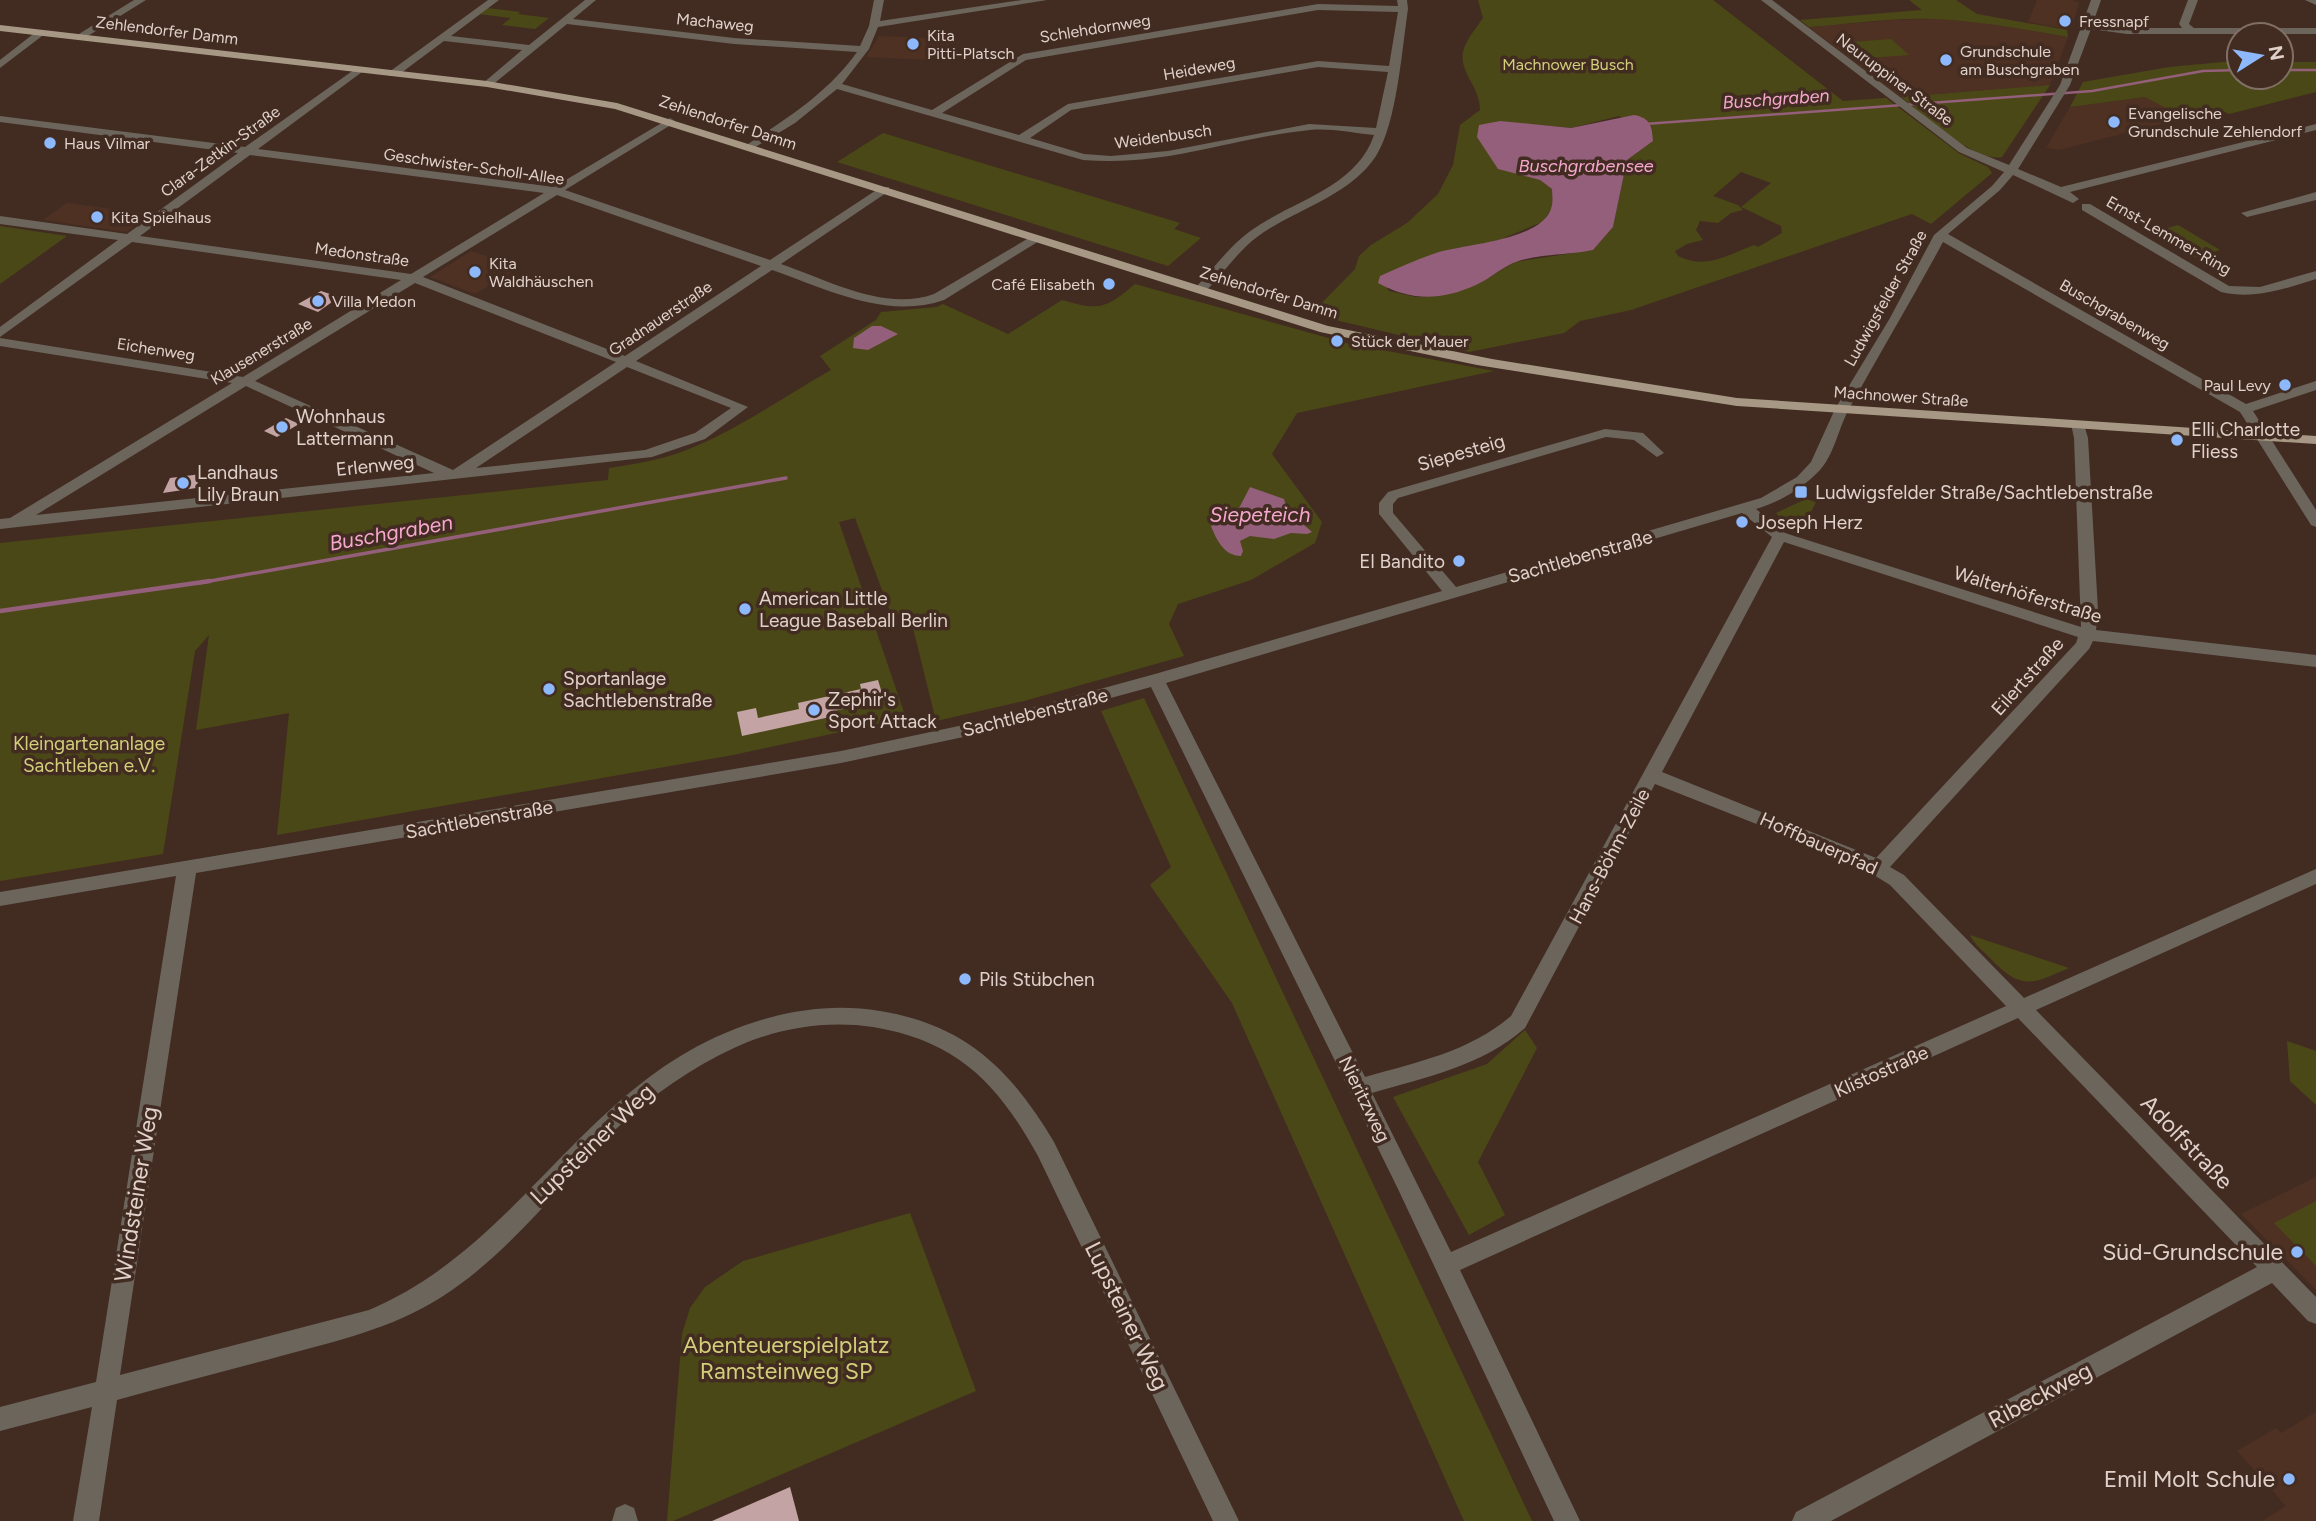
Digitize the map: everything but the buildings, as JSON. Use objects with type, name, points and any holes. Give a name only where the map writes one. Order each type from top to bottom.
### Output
[{"type":"main road","name":"Zehlendorfer Damm","points":[[0,28],[486,84],[606,104],[670,121],[1325,329],[1451,356]]},
{"type":"main road","name":"Machnower Straße","points":[[1451,356],[1737,402],[2316,440]]},
{"type":"street","points":[[79,37],[141,0]]},
{"type":"street","points":[[393,74],[494,0]]},
{"type":"street","points":[[486,84],[591,0]]},
{"type":"street","points":[[749,148],[814,103],[835,85],[863,49],[875,25],[879,0]]},
{"type":"street","points":[[875,25],[1042,0]]},
{"type":"street","name":"Neuruppiner Straße","points":[[1766,0],[1963,150],[2011,171]]},
{"type":"street","points":[[2191,31],[2184,24],[2193,0]]},
{"type":"street","points":[[2310,0],[2316,2]]},
{"type":"street","name":"Ludwigsfelder Straße","points":[[1842,410],[1896,318],[1940,234],[1996,188],[2011,171],[2059,100],[2086,26],[2092,1]]},
{"type":"street","points":[[1201,289],[1231,253],[1252,235],[1336,188],[1372,153],[1393,69],[1402,5]]},
{"type":"street","name":"Schlehdornweg","points":[[934,113],[1023,57],[1318,7],[1402,5]]},
{"type":"street","name":"Machaweg","points":[[563,21],[723,40],[863,49]]},
{"type":"street","points":[[2086,26],[2127,31],[2316,32]]},
{"type":"street","points":[[0,65],[41,33]]},
{"type":"street","points":[[443,38],[529,48]]},
{"type":"street","name":"Heideweg","points":[[1021,139],[1068,107],[1318,64],[1393,69]]},
{"type":"street","name":"Clara-Zetkin-Straße","points":[[0,333],[358,70]]},
{"type":"street","name":"Weidenbusch","points":[[835,85],[1083,157],[1116,160],[1143,159],[1312,127],[1378,132]]},
{"type":"street","name":"Geschwister-Scholl-Allee","points":[[0,119],[557,191],[881,303],[925,302],[939,297],[1038,238]]},
{"type":"street","name":"Klausenerstraße","points":[[6,523],[245,381],[670,121]]},
{"type":"street","name":"Ernst-Lemmer-Ring","points":[[2060,191],[2316,127]]},
{"type":"street","points":[[2011,171],[2073,199]]},
{"type":"street","name":"Gradnauerstraße","points":[[454,476],[885,190]]},
{"type":"street","points":[[2247,213],[2316,195]]},
{"type":"street","name":"Ernst-Lemmer-Ring","points":[[2086,207],[2225,289],[2254,293],[2316,275]]},
{"type":"street","name":"Medonstraße","points":[[0,220],[414,278],[741,407]]},
{"type":"street","name":"Buschgrabenweg","points":[[1940,234],[2245,409],[2316,522]]},
{"type":"street","name":"Eichenweg","points":[[0,342],[245,381],[454,476]]},
{"type":"street","points":[[2245,409],[2316,385]]},
{"type":"street","name":"Erlenweg","points":[[6,523],[647,454],[700,436],[741,407]]},
{"type":"street","name":"Sachtlebenstraße","points":[[0,899],[841,757],[987,726],[1157,680],[1746,508],[1784,493],[1802,480],[1817,464],[1842,410]]},
{"type":"street","name":"Eilertstraße","points":[[1879,867],[2039,695],[2083,645],[2088,635],[2090,610],[2078,424]]},
{"type":"street","name":"Siepesteig","points":[[1453,593],[1386,514],[1385,503],[1393,495],[1605,433],[1634,435],[1657,453]]},
{"type":"street","name":"Walterhöferstraße","points":[[1746,508],[1780,536],[2088,635],[2316,661]]},
{"type":"street","name":"Hans-Böhm-Zeile","points":[[1359,1088],[1485,1047],[1518,1022],[1780,536]]},
{"type":"street","name":"Nieritzweg","points":[[1157,680],[1446,1265],[1567,1521]]},
{"type":"street","name":"Hoffbauerpfad","points":[[1653,776],[1791,829],[1879,867],[1897,880],[2020,1009]]},
{"type":"street","name":"Windsteiner Weg","points":[[86,1521],[187,868]]},
{"type":"street","name":"Klistostraße","points":[[1446,1265],[2316,876]]},
{"type":"street","name":"Adolfstraße","points":[[2020,1009],[2316,1313]]},
{"type":"street","name":"Lupsteiner Weg","points":[[0,1419],[356,1325],[391,1313],[428,1293],[470,1263],[613,1118],[679,1068],[732,1038],[763,1027],[815,1017],[873,1018],[928,1031],[956,1044],[984,1064],[1018,1100],[1046,1149],[1226,1521]]},
{"type":"street","name":"Ribeckweg","points":[[1805,1521],[2274,1270]]},
{"type":"shaded area","points":[[2037,0],[2072,0],[2079,3],[2072,26],[2068,29],[2028,22]]},
{"type":"shaded area","name":"Grundschule am Buschgraben","points":[[1935,19],[1987,23],[2068,37],[2050,85],[1901,97],[1809,27]]},
{"type":"shaded area","name":"Kita Pitti-Platsch","points":[[879,36],[956,39],[933,60],[866,57]]},
{"type":"shaded area","name":"Evangelische Grundschule Zehlendorf","points":[[2145,97],[2219,109],[2059,150],[2046,148],[2070,107]]},
{"type":"shaded area","name":"Kita Spielhaus","points":[[67,203],[150,214],[126,232],[43,220]]},
{"type":"shaded area","name":"Kita Waldhäuschen","points":[[471,251],[520,267],[475,294],[430,277]]},
{"type":"shaded area","name":"Süd-Grundschule","points":[[2316,1177],[2316,1290],[2241,1214]]},
{"type":"shaded area","name":"Emil Molt Schule","points":[[2316,1412],[2316,1521],[2262,1521],[2286,1506],[2237,1451],[2276,1428],[2281,1433]]},
{"type":"green space","name":"Machnower Busch","points":[[1478,0],[1713,0],[1843,101],[1886,98],[1960,154],[1988,167],[1992,173],[1931,224],[1912,214],[1631,310],[1580,321],[1564,333],[1469,352],[1311,314],[1355,269],[1359,256],[1371,245],[1407,223],[1438,194],[1453,165],[1460,125],[1480,110],[1477,94],[1464,66],[1463,52],[1483,18]],"holes":[[[1619,116],[1653,141],[1627,160],[1613,227],[1593,250],[1515,262],[1476,285],[1437,296],[1416,297],[1389,291],[1387,288],[1478,245],[1497,241],[1542,222],[1553,207],[1552,189],[1540,180],[1523,175],[1540,125],[1571,128]],[[1741,172],[1771,183],[1741,207],[1781,226],[1782,233],[1758,247],[1754,245],[1716,260],[1698,262],[1678,256],[1675,251],[1687,244],[1703,240],[1696,230],[1700,221],[1718,223],[1731,213],[1743,210],[1738,205],[1713,196]]]},
{"type":"green space","points":[[1909,0],[1956,0],[1977,14],[2067,30],[2068,37],[1951,20],[1903,19],[1809,27],[1800,20],[1922,10]]},
{"type":"green space","points":[[487,8],[549,18],[535,29],[502,25],[511,18],[479,14]]},
{"type":"green space","points":[[1891,39],[1909,55],[1856,59],[1838,43]]},
{"type":"green space","points":[[2225,62],[2225,91],[2295,91],[2295,62],[2316,62],[2316,92],[2229,114],[2219,109],[2185,118],[2145,97],[2070,107],[2083,82],[2169,67]]},
{"type":"green space","points":[[2050,85],[2002,157],[1978,153],[1964,145],[1901,97]]},
{"type":"green space","points":[[883,133],[1180,223],[1174,229],[1201,238],[1168,266],[837,162]]},
{"type":"green space","points":[[2178,225],[2220,250],[2194,257],[2152,232]]},
{"type":"green space","points":[[0,226],[67,236],[0,284]]},
{"type":"green space","name":"Kleingartenanlage Sachtleben e.V.","points":[[1135,284],[1350,344],[1494,371],[1297,413],[1272,454],[1322,522],[1315,543],[1251,580],[1178,604],[1169,624],[1184,656],[1024,701],[936,721],[911,620],[890,611],[855,518],[839,522],[906,718],[733,755],[277,835],[289,713],[196,730],[209,635],[195,651],[163,854],[0,881],[0,543],[608,480],[609,468],[666,457],[704,443],[831,370],[820,356],[876,320],[881,312],[937,307],[943,304],[1008,334],[1062,300],[1085,306],[1102,306]]},
{"type":"green space","points":[[1806,499],[1816,502],[1799,535],[1791,532],[1776,513]]},
{"type":"green space","points":[[1144,698],[1532,1521],[1464,1521],[1232,1003],[1150,885],[1171,867],[1101,711]]},
{"type":"green space","points":[[1970,935],[2069,968],[2036,981],[2020,980],[2002,969],[1979,948]]},
{"type":"green space","points":[[1525,1030],[1537,1048],[1478,1162],[1505,1215],[1469,1235],[1393,1097],[1487,1064]]},
{"type":"green space","points":[[2287,1041],[2316,1051],[2316,1105],[2290,1081]]},
{"type":"green space","points":[[2316,1201],[2316,1266],[2274,1223]]},
{"type":"green space","name":"Abenteuerspielplatz Ramsteinweg SP","points":[[910,1213],[976,1391],[673,1521],[667,1521],[682,1334],[690,1308],[705,1287],[743,1261]]},
{"type":"water","name":"Buschgrabensee","points":[[1634,115],[1649,123],[1653,141],[1627,160],[1613,227],[1593,250],[1522,260],[1508,265],[1476,285],[1438,296],[1414,296],[1378,283],[1380,276],[1422,258],[1520,234],[1546,217],[1552,205],[1552,189],[1540,180],[1498,169],[1477,137],[1479,125],[1500,121],[1571,128]]},
{"type":"water","points":[[872,326],[881,326],[898,334],[868,350],[853,348],[854,338]]},
{"type":"water","name":"Siepeteich","points":[[1250,487],[1284,499],[1287,510],[1312,532],[1291,533],[1274,539],[1250,536],[1240,541],[1243,551],[1241,556],[1225,550],[1211,526],[1236,514]]},
{"type":"waterway","name":"Buschgraben","points":[[1645,124],[2092,91],[2203,71],[2225,70]]},
{"type":"waterway","name":"Buschgraben","points":[[2295,70],[2316,70]]},
{"type":"waterway","name":"Buschgraben","points":[[199,583],[786,478]]},
{"type":"waterway","name":"Buschgraben","points":[[0,611],[210,581]]},
{"type":"place","name":"Fressnapf","points":[[2065,21]]},
{"type":"place","name":"Kita Pitti-Platsch","points":[[913,44]]},
{"type":"place","name":"Grundschule am Buschgraben","points":[[1946,60]]},
{"type":"place","name":"Evangelische Grundschule Zehlendorf","points":[[2114,122]]},
{"type":"place","name":"Haus Vilmar","points":[[50,143]]},
{"type":"place","name":"Kita Spielhaus","points":[[97,217]]},
{"type":"place","name":"Kita Waldhäuschen","points":[[475,272]]},
{"type":"place","name":"Café Elisabeth","points":[[1109,284]]},
{"type":"place","name":"Villa Medon","points":[[318,301]]},
{"type":"place","name":"Stück der Mauer","points":[[1337,341]]},
{"type":"place","name":"Paul Levy","points":[[2285,385]]},
{"type":"place","name":"Wohnhaus Lattermann","points":[[282,427]]},
{"type":"place","name":"Elli Charlotte Fliess","points":[[2177,440]]},
{"type":"place","name":"Landhaus Lily Braun","points":[[183,483]]},
{"type":"place","name":"Ludwigsfelder Straße/Sachtlebenstraße","points":[[1801,492]]},
{"type":"place","name":"Joseph Herz","points":[[1742,522]]},
{"type":"place","name":"El Bandito","points":[[1459,561]]},
{"type":"place","name":"American Little League Baseball Berlin","points":[[745,609]]},
{"type":"place","name":"Sportanlage Sachtlebenstraße","points":[[549,689]]},
{"type":"place","name":"Zephir's Sport Attack","points":[[814,710]]},
{"type":"place","name":"Pils Stübchen","points":[[965,979]]},
{"type":"place","name":"Süd-Grundschule","points":[[2297,1252]]},
{"type":"place","name":"Emil Molt Schule","points":[[2289,1479]]}]
